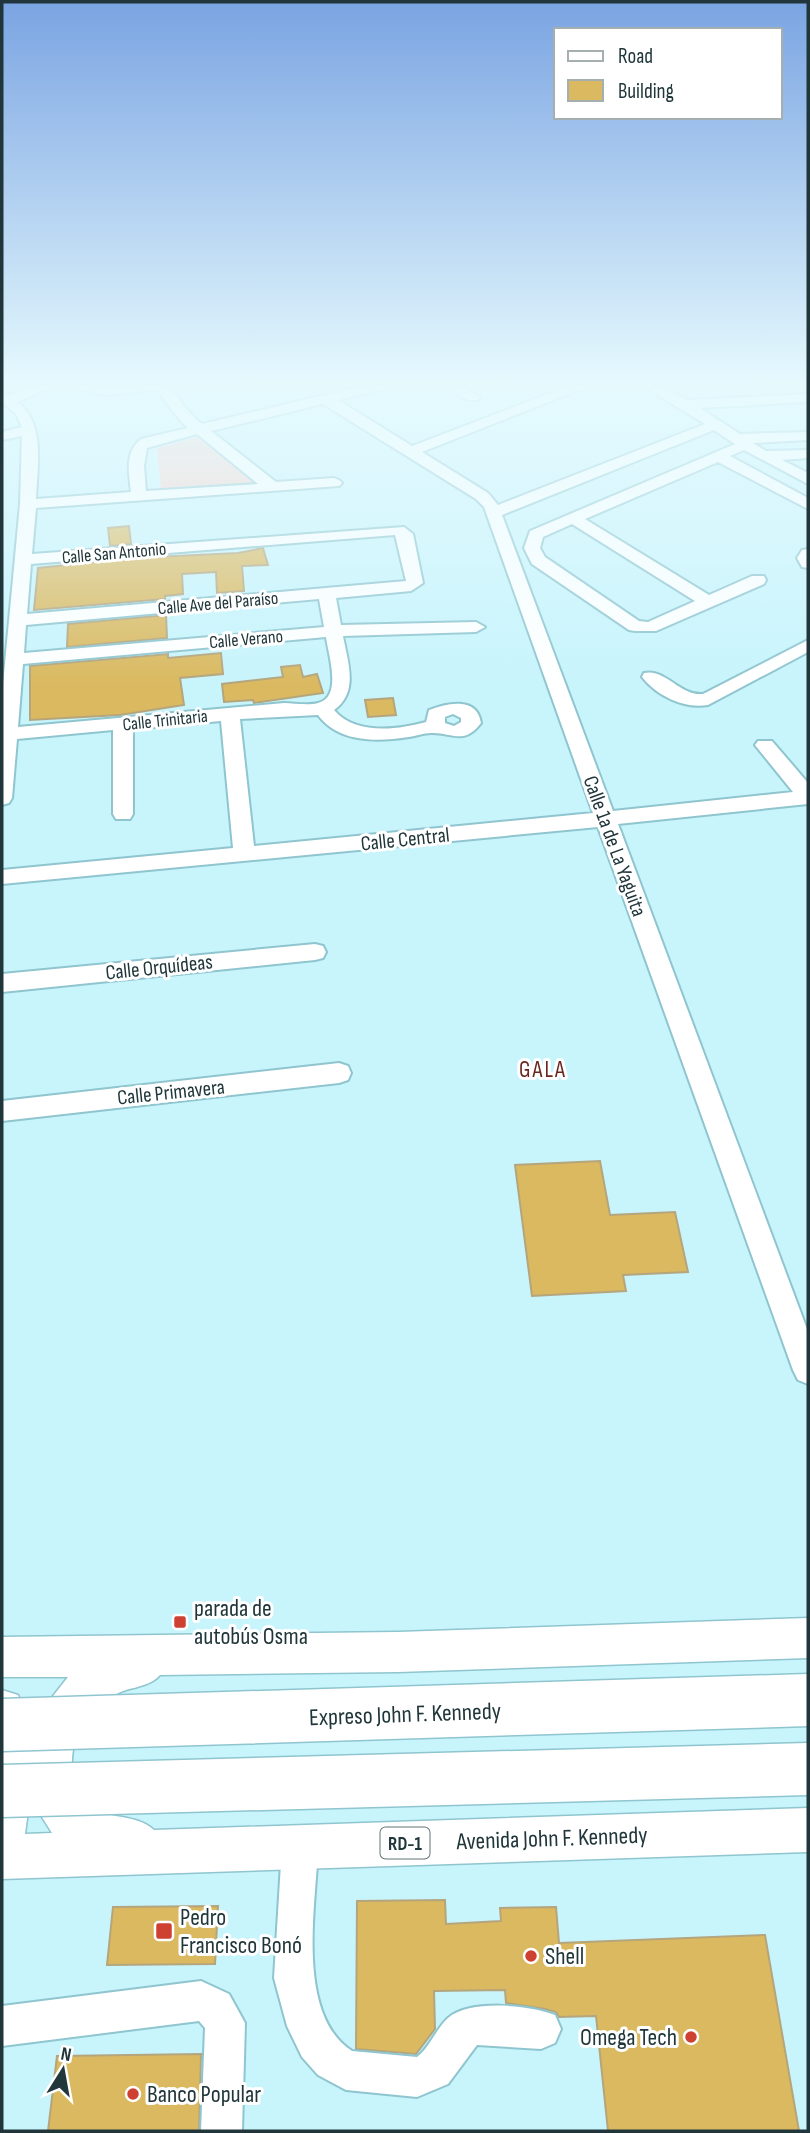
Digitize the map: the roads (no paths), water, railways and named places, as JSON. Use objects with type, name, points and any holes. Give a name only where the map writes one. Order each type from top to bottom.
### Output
[{"type":"highway","name":"Expreso John F. Kennedy","points":[[2,1725],[808,1700]]},
{"type":"highway","points":[[2,1791],[808,1769]]},
{"type":"main road","points":[[2,1657],[398,1652],[808,1638]]},
{"type":"main road","points":[[166,1851],[79,1827],[58,1808],[52,1788],[51,1759],[54,1733],[63,1713],[84,1690],[112,1674],[171,1655]]},
{"type":"main road","points":[[2,1709],[12,1766],[2,1841]]},
{"type":"main road","name":"Avenida John F. Kennedy","points":[[2,1857],[808,1830]]},
{"type":"street","points":[[2,798],[16,659],[28,486]]},
{"type":"street","points":[[139,486],[139,495]]},
{"type":"street","points":[[28,504],[281,486]]},
{"type":"street","name":"Calle 1a de La Yaguita","points":[[466,486],[482,496],[491,506],[808,1370]]},
{"type":"street","points":[[492,513],[561,486]]},
{"type":"street","points":[[649,486],[536,534],[532,548],[538,560],[618,617],[635,626],[650,627],[758,580]]},
{"type":"street","points":[[773,486],[808,504]]},
{"type":"street","points":[[573,518],[708,602]]},
{"type":"street","points":[[8,527],[26,526]]},
{"type":"street","name":"Calle San Antonio","points":[[5,567],[23,563],[398,530],[405,534],[415,583]]},
{"type":"street","points":[[808,554],[805,558],[808,564]]},
{"type":"street","name":"Calle Ave del Paraíso","points":[[19,620],[327,594],[411,586],[415,583]]},
{"type":"street","points":[[327,594],[342,681],[337,699],[323,709],[342,728],[359,733],[422,731],[435,725]]},
{"type":"street","name":"Calle Verano","points":[[16,659],[334,631],[476,628]]},
{"type":"street","points":[[652,677],[685,701],[699,701],[708,699],[808,645]]},
{"type":"street","name":"Calle Trinitaria","points":[[8,734],[230,714],[323,709]]},
{"type":"street","points":[[230,714],[244,855]]},
{"type":"street","points":[[123,724],[123,814]]},
{"type":"street","points":[[765,745],[808,796]]},
{"type":"street","name":"Calle Central","points":[[2,877],[605,820],[808,796]]},
{"type":"street","name":"Calle Orquídeas","points":[[2,983],[316,952]]},
{"type":"street","name":"Calle Primavera","points":[[2,1111],[340,1073]]},
{"type":"street","points":[[300,1847],[293,1978],[301,2012],[316,2043],[332,2061],[346,2070],[417,2077],[434,2070],[464,2030],[476,2025],[541,2029]]},
{"type":"street","points":[[2,2026],[201,2001],[215,2008],[225,2022],[222,2131]]},
{"type":"place","name":"parada de autobús Osma","points":[[180,1622]]},
{"type":"place","name":"Pedro Francisco Bonó","points":[[164,1931]]},
{"type":"place","name":"Shell","points":[[531,1956]]},
{"type":"place","name":"Omega Tech","points":[[691,2037]]},
{"type":"place","name":"Banco Popular","points":[[133,2094]]},
{"type":"district","name":"GALA","points":[[543,1069]]}]
